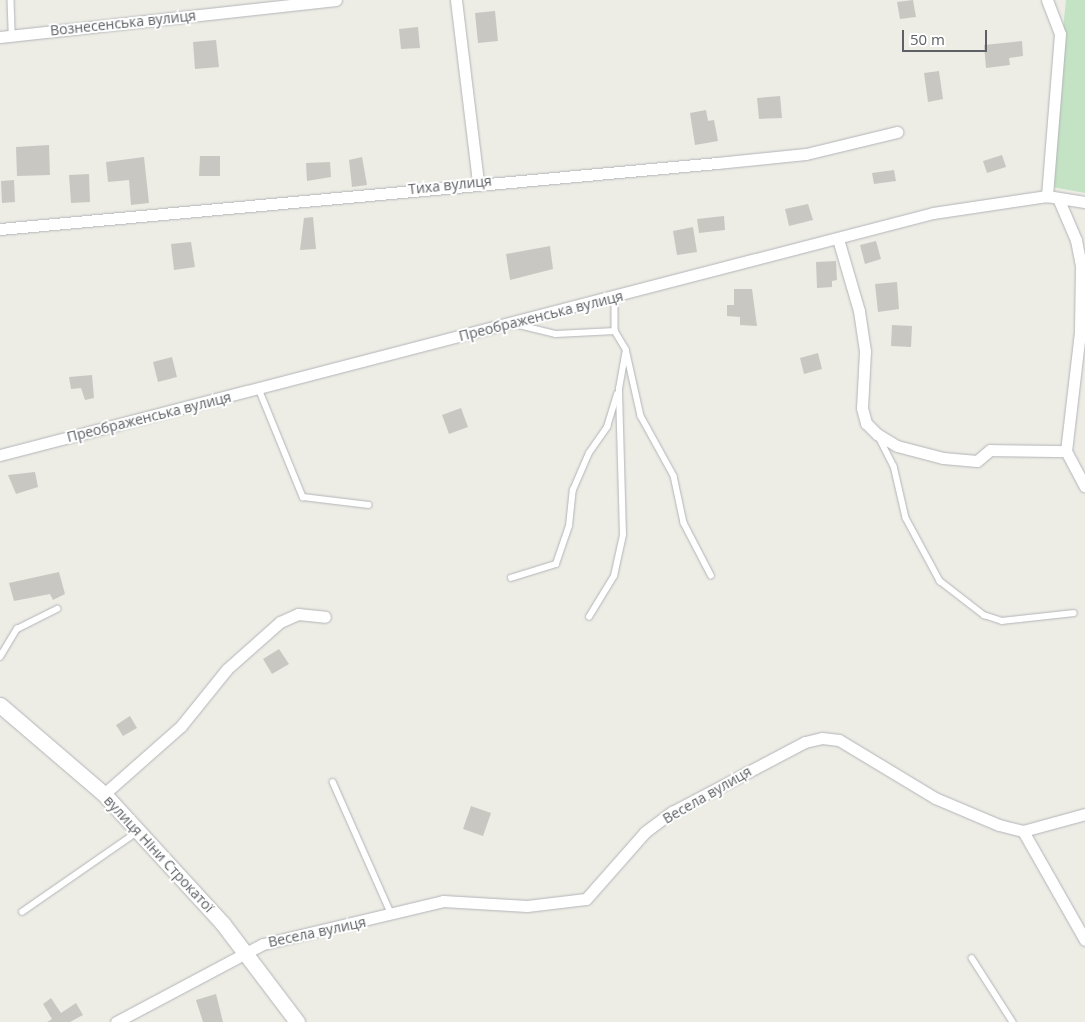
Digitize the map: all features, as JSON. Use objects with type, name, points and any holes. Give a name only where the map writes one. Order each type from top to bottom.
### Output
[{"type":"street","name":"Вознесенська вулиця","points":[[0,37],[336,0]]},
{"type":"street","points":[[456,0],[478,182]]},
{"type":"street","points":[[1047,0],[1060,34],[1053,197],[1076,240],[1081,266],[1080,332],[1066,452],[1085,486]]},
{"type":"street","name":"Тиха вулиця","points":[[0,228],[478,182],[806,154],[897,132]]},
{"type":"street","name":"Преображенська вулиця","points":[[0,455],[515,324],[933,214],[1053,197],[1085,202]]},
{"type":"street","points":[[838,239],[864,343],[862,408],[866,422],[878,434],[920,455],[951,459],[977,461],[990,450],[1066,452]]},
{"type":"street","points":[[104,794],[182,726],[227,669],[280,622],[298,614],[325,617]]},
{"type":"street","name":"вулиця Ніни Строкатої","points":[[0,705],[104,794],[244,951],[297,1022]]},
{"type":"street","name":"Весела вулиця","points":[[116,1022],[244,951],[443,901],[527,906],[586,899],[645,832],[672,812],[805,742],[822,738],[839,740],[968,813],[1023,831]]},
{"type":"street","points":[[1085,814],[1023,831],[1085,940]]},
{"type":"lane","points":[[11,0],[12,36]]},
{"type":"lane","points":[[615,298],[614,331],[626,350],[641,416],[674,476],[684,523],[711,575]]},
{"type":"lane","points":[[515,324],[556,334],[614,331]]},
{"type":"lane","points":[[511,578],[556,564],[569,526],[573,490],[589,453],[607,427],[619,389],[626,350]]},
{"type":"lane","points":[[259,389],[303,497],[369,504]]},
{"type":"lane","points":[[589,617],[614,576],[623,535],[619,389]]},
{"type":"lane","points":[[878,434],[894,466],[906,518],[940,581],[984,615],[1002,621],[1074,613]]},
{"type":"lane","points":[[0,657],[17,628],[57,609]]},
{"type":"lane","points":[[333,782],[392,915]]},
{"type":"lane","points":[[22,912],[138,832]]},
{"type":"lane","points":[[972,958],[1013,1022]]},
{"type":"green space","points":[[1066,0],[1085,0],[1085,193],[1047,186]]},
{"type":"building","points":[[913,0],[916,17],[900,19],[897,2]]},
{"type":"building","points":[[495,11],[498,41],[478,43],[475,13]]},
{"type":"building","points":[[418,27],[420,48],[401,49],[399,29]]},
{"type":"building","points":[[216,40],[219,67],[195,69],[193,42]]},
{"type":"building","points":[[1022,41],[1023,56],[1009,58],[1010,65],[986,68],[984,45]]},
{"type":"building","points":[[939,71],[943,99],[928,102],[924,73]]},
{"type":"building","points":[[780,96],[782,118],[759,119],[757,98]]},
{"type":"building","points":[[706,110],[708,121],[714,120],[718,141],[695,145],[690,113]]},
{"type":"building","points":[[49,145],[50,175],[17,176],[16,147]]},
{"type":"building","points":[[1002,155],[1006,167],[987,173],[983,161]]},
{"type":"building","points":[[200,156],[220,156],[220,176],[199,176]]},
{"type":"building","points":[[144,157],[149,203],[131,205],[129,180],[108,182],[106,162]]},
{"type":"building","points":[[362,157],[367,185],[352,187],[349,160]]},
{"type":"building","points":[[330,162],[331,177],[307,181],[306,163]]},
{"type":"building","points":[[894,170],[896,181],[874,184],[872,173]]},
{"type":"building","points":[[89,174],[90,202],[71,203],[69,175]]},
{"type":"building","points":[[14,180],[15,202],[2,203],[1,181]]},
{"type":"building","points":[[808,204],[813,220],[789,226],[785,209]]},
{"type":"building","points":[[724,216],[725,230],[699,233],[697,219]]},
{"type":"building","points":[[313,217],[316,249],[300,250],[304,218]]},
{"type":"building","points":[[693,227],[697,252],[677,255],[673,231]]},
{"type":"building","points":[[876,241],[881,259],[865,264],[860,245]]},
{"type":"building","points":[[191,242],[195,267],[174,270],[171,244]]},
{"type":"building","points":[[550,246],[553,269],[510,280],[506,254]]},
{"type":"building","points":[[836,261],[837,280],[832,281],[832,287],[817,288],[816,262]]},
{"type":"building","points":[[897,282],[899,309],[878,312],[875,284]]},
{"type":"building","points":[[734,289],[752,289],[757,326],[740,325],[740,317],[727,316],[727,305],[734,305]]},
{"type":"building","points":[[892,325],[912,326],[911,347],[891,346]]},
{"type":"building","points":[[818,353],[822,369],[804,374],[800,358]]},
{"type":"building","points":[[172,357],[177,377],[158,382],[153,362]]},
{"type":"building","points":[[92,375],[94,398],[85,400],[81,388],[71,389],[69,377]]},
{"type":"building","points":[[461,408],[468,427],[449,434],[442,415]]},
{"type":"building","points":[[35,472],[38,487],[16,494],[8,475]]},
{"type":"building","points":[[59,572],[65,594],[53,600],[50,594],[14,601],[9,583]]},
{"type":"building","points":[[279,649],[289,664],[272,674],[263,659]]},
{"type":"building","points":[[130,716],[137,728],[123,736],[116,725]]},
{"type":"building","points":[[471,806],[491,813],[483,836],[463,829]]},
{"type":"building","points":[[216,994],[223,1022],[203,1022],[196,1000]]},
{"type":"building","points":[[51,998],[61,1013],[76,1003],[83,1015],[70,1022],[47,1022],[52,1019],[43,1004]]}]
